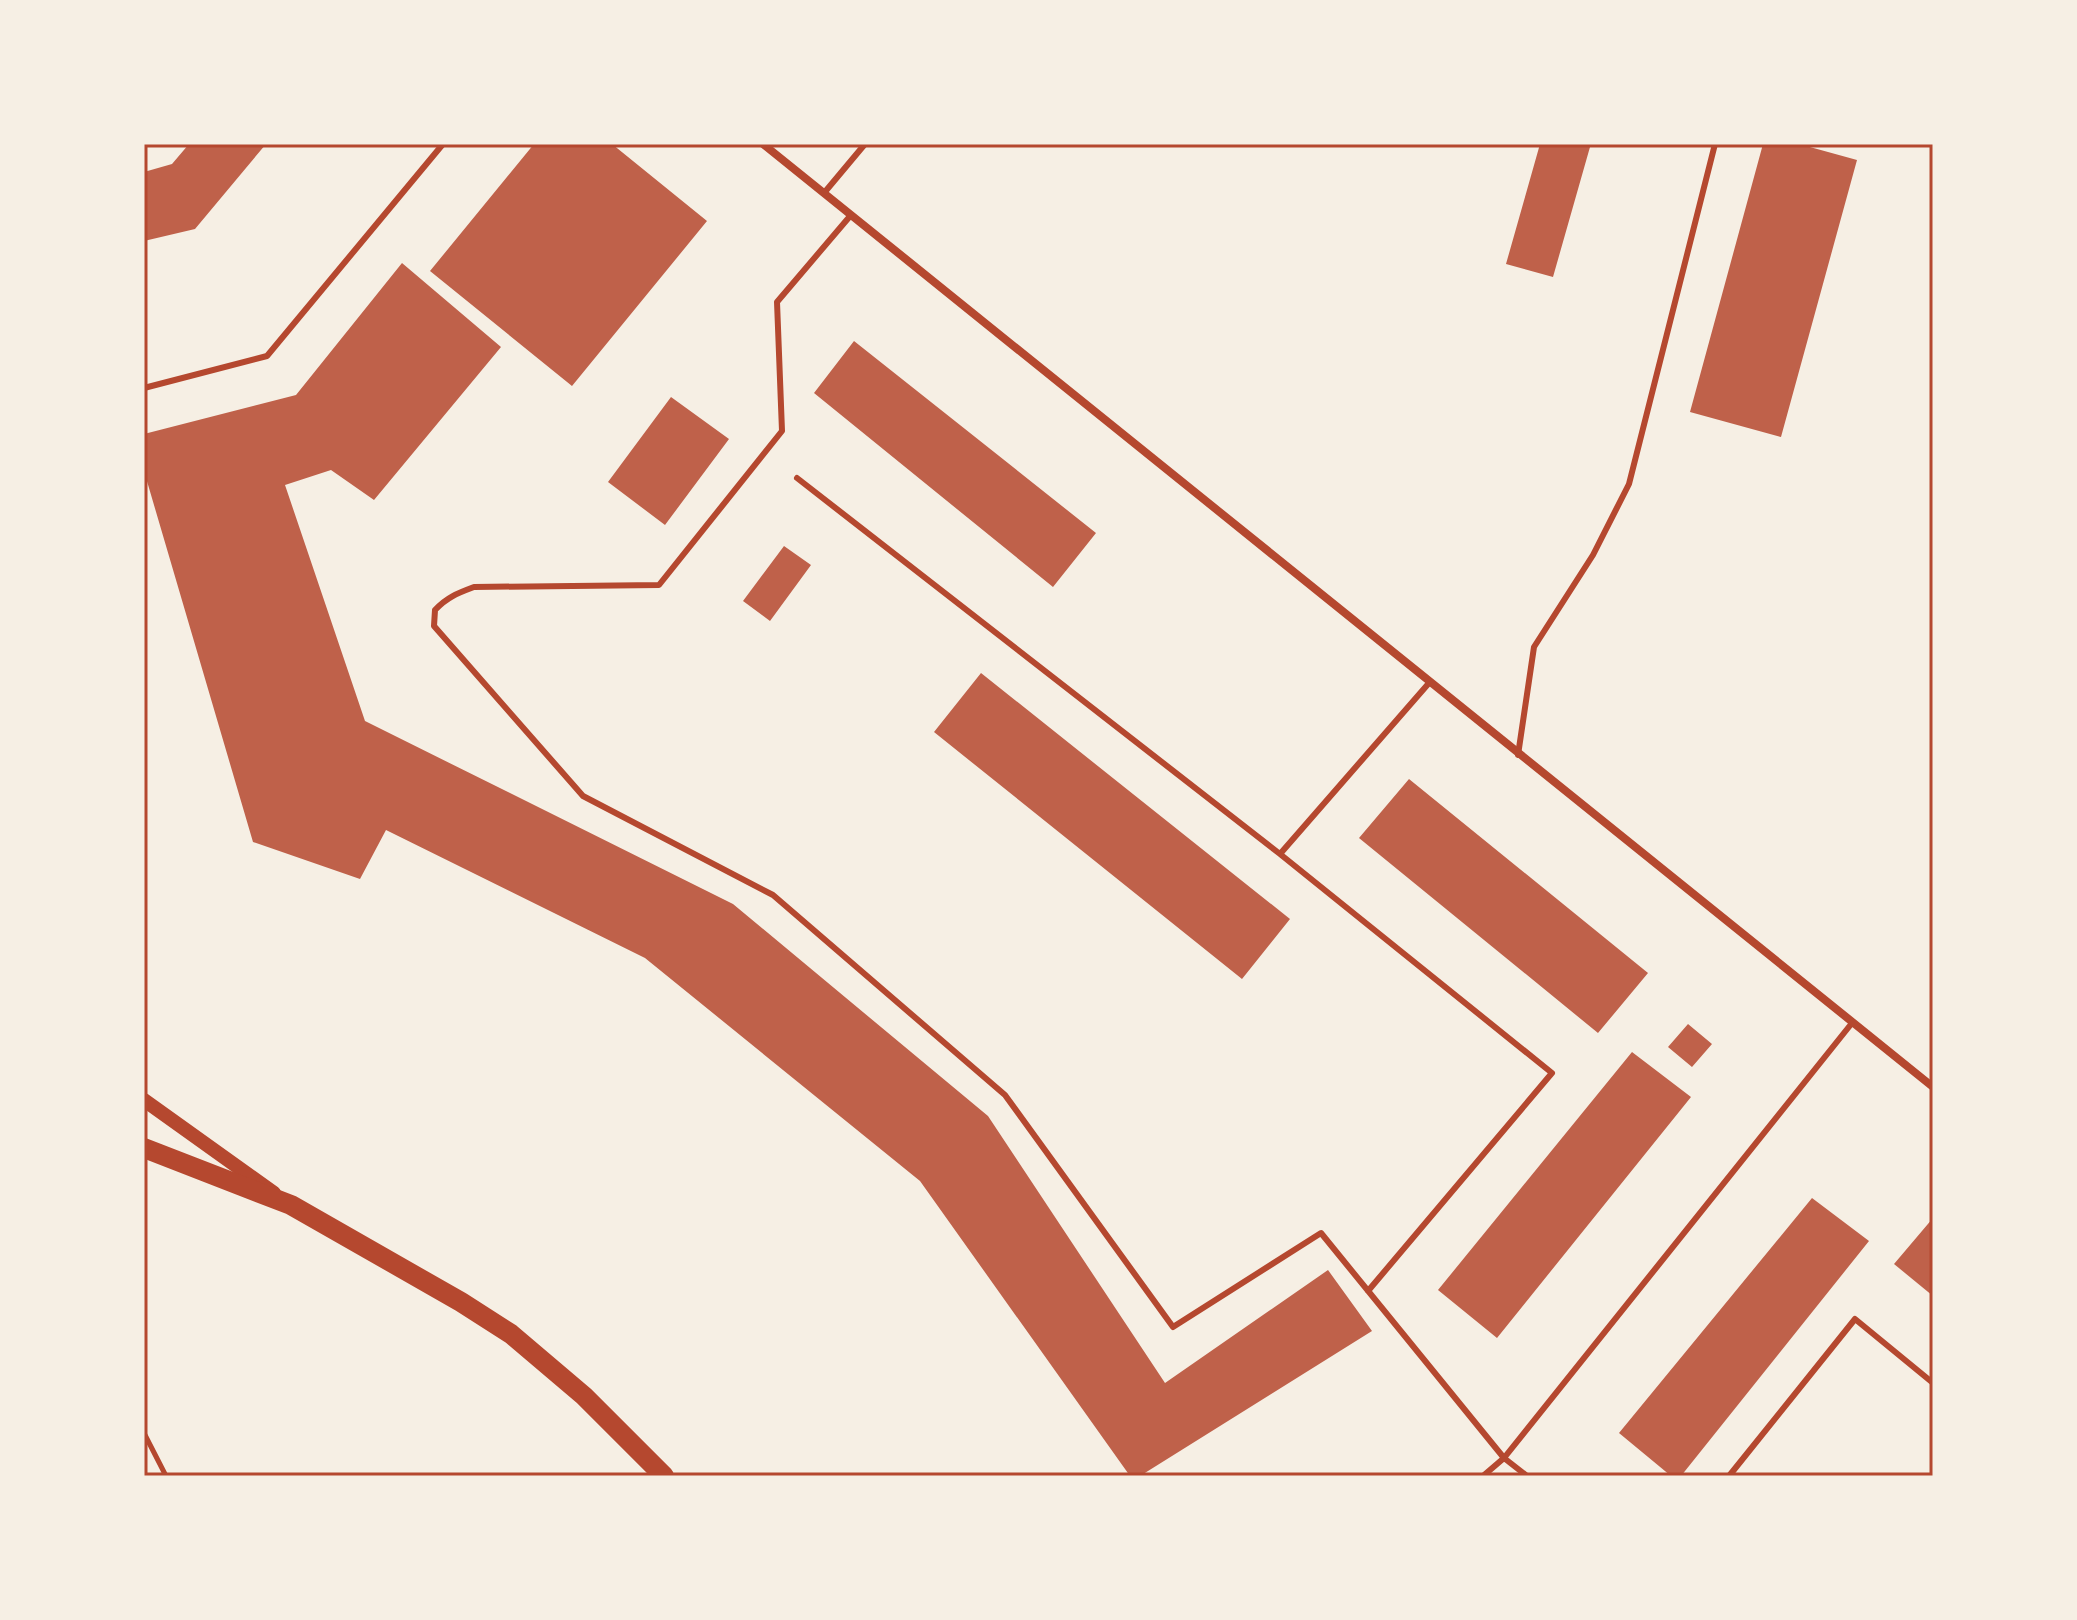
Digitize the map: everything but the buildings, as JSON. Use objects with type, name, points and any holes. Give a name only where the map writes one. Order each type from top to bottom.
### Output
[{"type":"main road","points":[[144,1148],[291,1205],[416,1275],[511,1334],[584,1396],[664,1476]]},
{"type":"street","points":[[763,144],[1933,1087]]},
{"type":"street","points":[[144,1100],[291,1205]]},
{"type":"lane","points":[[144,388],[267,356],[443,144]]},
{"type":"lane","points":[[824,193],[865,144]]},
{"type":"lane","points":[[1518,755],[1534,647],[1593,555],[1629,484],[1715,144]]},
{"type":"lane","points":[[851,215],[777,302],[782,431],[659,585],[474,587],[451,595],[442,603],[435,610],[434,626],[583,796],[773,895],[1005,1095],[1173,1327],[1321,1233],[1504,1458],[1527,1476]]},
{"type":"lane","points":[[797,478],[1280,854],[1552,1073],[1368,1291]]},
{"type":"lane","points":[[1280,854],[1429,683]]},
{"type":"lane","points":[[1483,1476],[1504,1458],[1852,1023]]},
{"type":"lane","points":[[1729,1476],[1855,1319],[1933,1383]]},
{"type":"path","points":[[144,1433],[166,1476]]}]
